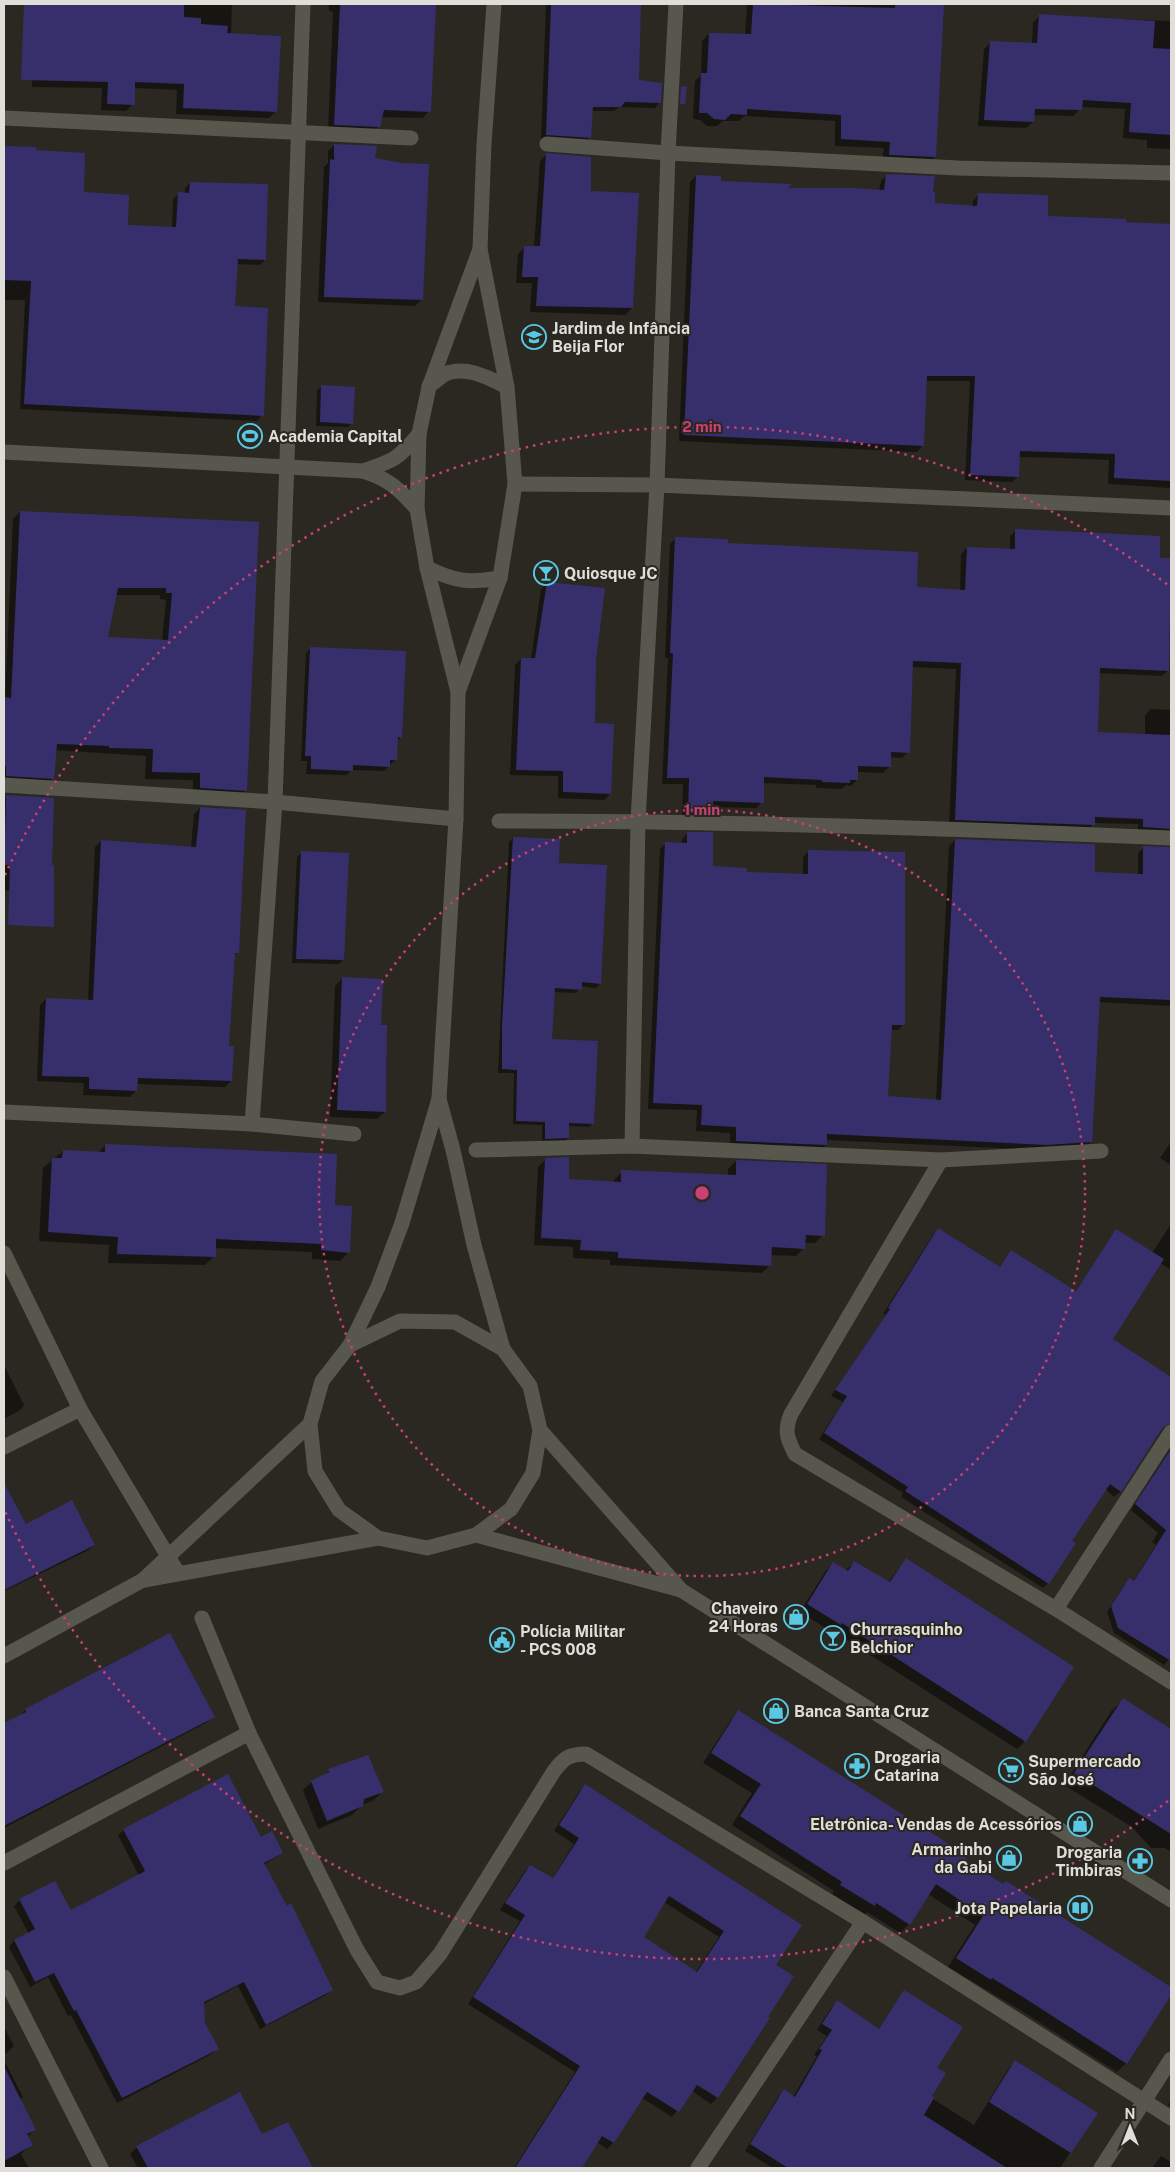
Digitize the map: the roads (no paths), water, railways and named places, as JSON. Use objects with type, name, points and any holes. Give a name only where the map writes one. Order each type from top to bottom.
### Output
[{"type":"street","points":[[252,1124],[276,802],[303,4]]},
{"type":"street","points":[[458,692],[500,578],[515,484],[508,387],[480,249],[484,144],[494,4]]},
{"type":"street","points":[[632,1146],[638,821],[656,485],[668,153],[676,4]]},
{"type":"street","points":[[4,118],[411,138]]},
{"type":"street","points":[[548,144],[668,153],[958,168],[1171,173]]},
{"type":"street","points":[[378,1538],[340,1510],[315,1471],[310,1424],[322,1381],[350,1345],[378,1287],[402,1223],[439,1100],[456,819],[458,692],[426,568],[417,509],[419,434],[429,387],[480,249]]},
{"type":"street","points":[[429,387],[446,374],[461,371],[480,374],[508,387]]},
{"type":"street","points":[[362,471],[387,462],[403,453],[419,434]]},
{"type":"street","points":[[4,452],[362,471],[380,477],[398,488],[417,509]]},
{"type":"street","points":[[515,484],[656,485],[1171,508]]},
{"type":"street","points":[[426,568],[455,580],[473,582],[500,578]]},
{"type":"street","points":[[4,785],[276,802],[456,819]]},
{"type":"street","points":[[499,822],[638,821],[938,827],[1171,838]]},
{"type":"street","points":[[143,1580],[378,1538],[427,1548],[476,1535],[510,1509],[533,1473],[540,1430],[530,1386],[503,1350],[474,1245],[453,1150],[439,1100]]},
{"type":"street","points":[[4,1112],[252,1124],[354,1134]]},
{"type":"street","points":[[476,1150],[632,1146],[941,1160],[1101,1151]]},
{"type":"street","points":[[941,1160],[791,1414],[786,1426],[788,1440],[795,1454],[1056,1609],[1171,1682]]},
{"type":"street","points":[[4,1253],[80,1409],[178,1573]]},
{"type":"street","points":[[350,1345],[400,1321],[455,1322],[503,1350]]},
{"type":"street","points":[[4,1446],[80,1409]]},
{"type":"street","points":[[4,1656],[143,1580],[310,1424]]},
{"type":"street","points":[[540,1430],[681,1590],[1171,1900]]},
{"type":"street","points":[[1056,1609],[1171,1432]]},
{"type":"street","points":[[476,1535],[681,1590]]},
{"type":"street","points":[[202,1618],[249,1733],[357,1950],[377,1982],[400,1988],[416,1982],[440,1954],[562,1760],[573,1754],[586,1754],[864,1922],[1171,2118]]},
{"type":"street","points":[[4,1863],[249,1733]]},
{"type":"street","points":[[698,2168],[864,1922]]},
{"type":"street","points":[[4,1977],[101,2168]]},
{"type":"street","points":[[1101,2168],[1171,2059]]},
{"type":"place","name":"Jardim de Infância Beija Flor","points":[[534,337]]},
{"type":"place","name":"Academia Capital","points":[[250,436]]},
{"type":"place","name":"Quiosque JC","points":[[546,573]]},
{"type":"place","name":"Chaveiro 24 Horas","points":[[796,1617]]},
{"type":"place","name":"Churrasquinho Belchior","points":[[833,1638]]},
{"type":"place","name":"Polícia Militar - PCS 008","points":[[502,1640]]},
{"type":"place","name":"Banca Santa Cruz","points":[[776,1711]]},
{"type":"place","name":"Drogaria Catarina","points":[[857,1766]]},
{"type":"place","name":"Supermercado São José","points":[[1011,1770]]},
{"type":"place","name":"Eletrônica- Vendas de Acessórios","points":[[1080,1824]]},
{"type":"place","name":"Armarinho da Gabi","points":[[1009,1858]]},
{"type":"place","name":"Drogaria Timbiras","points":[[1140,1861]]},
{"type":"place","name":"Jota Papelaria","points":[[1080,1908]]}]
